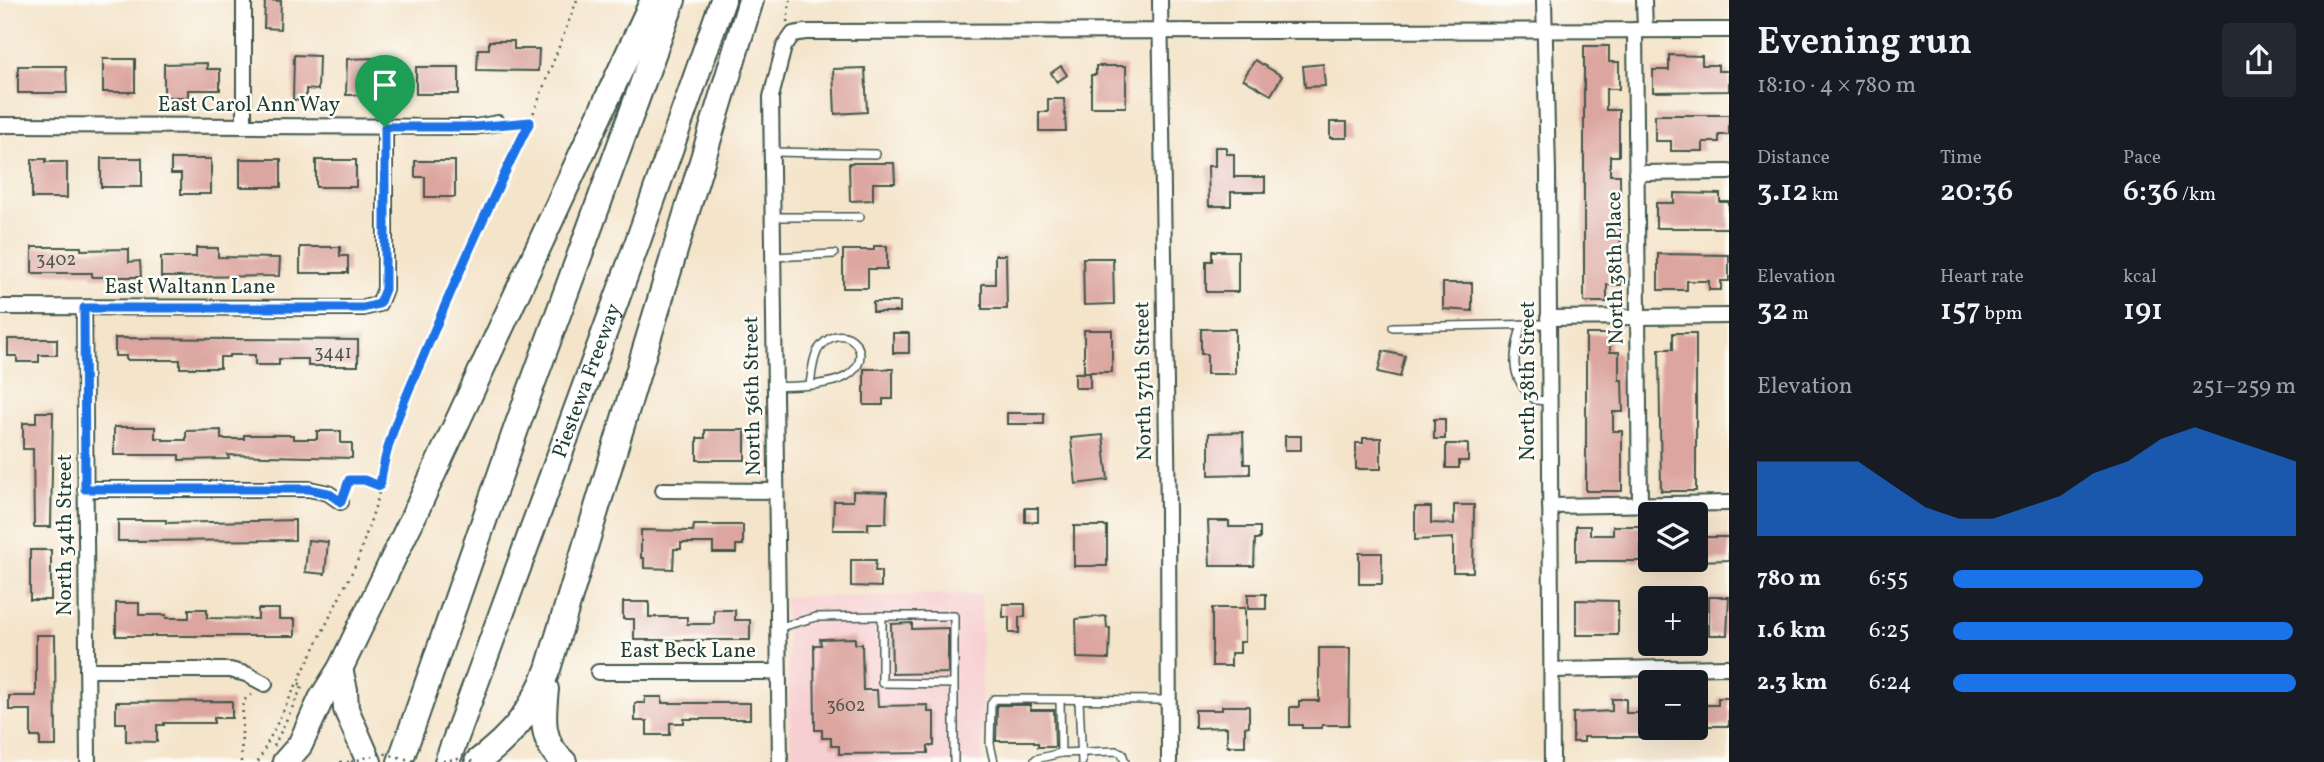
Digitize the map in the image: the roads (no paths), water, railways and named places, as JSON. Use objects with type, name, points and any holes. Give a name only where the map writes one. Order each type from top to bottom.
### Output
[{"type":"highway","points":[[279,754],[300,744],[321,699],[340,669],[653,0]]},
{"type":"highway","points":[[400,762],[516,429],[673,0]]},
{"type":"highway","name":"Piestewa Freeway","points":[[447,762],[638,241],[723,0]]},
{"type":"highway","points":[[482,758],[514,731],[529,710],[548,669],[751,0]]},
{"type":"highway","points":[[340,669],[346,709],[362,760]]},
{"type":"highway","points":[[548,669],[543,727],[552,751],[564,762]]},
{"type":"street","points":[[244,0],[244,126]]},
{"type":"street","name":"North 37th Street","points":[[1160,0],[1169,762]]},
{"type":"street","name":"North 38th Street","points":[[1544,0],[1552,762]]},
{"type":"street","name":"North 38th Place","points":[[1640,502],[1636,173],[1640,30],[1644,0]]},
{"type":"street","points":[[1160,31],[1729,30]]},
{"type":"street","name":"North 36th Street","points":[[780,762],[776,629],[771,97],[784,47],[793,34],[805,32],[1160,31]]},
{"type":"street","name":"East Carol Ann Way","points":[[0,125],[475,127],[498,124]]},
{"type":"street","name":"East Waltann Lane","points":[[0,307],[363,308],[379,304],[385,289],[385,127]]},
{"type":"street","points":[[1636,173],[1729,172]]},
{"type":"street","name":"North 34th Street","points":[[84,308],[88,762]]},
{"type":"street","points":[[1548,321],[1729,316]]},
{"type":"street","points":[[85,489],[309,489],[328,493],[341,502]]},
{"type":"street","points":[[663,490],[775,491]]},
{"type":"street","points":[[1708,503],[1729,503]]},
{"type":"street","points":[[1550,506],[1638,504]]},
{"type":"street","points":[[1552,670],[1729,667]]},
{"type":"street","points":[[87,670],[230,670],[246,674],[265,684]]},
{"type":"street","name":"East Beck Lane","points":[[598,673],[777,672]]},
{"type":"lane","points":[[771,152],[876,154]]},
{"type":"lane","points":[[772,217],[860,216]]},
{"type":"lane","points":[[772,257],[834,254]]},
{"type":"lane","points":[[1393,327],[1548,321]]},
{"type":"lane","points":[[1522,324],[1514,354],[1519,383],[1535,400],[1549,401]]},
{"type":"lane","points":[[774,387],[810,384],[848,376],[858,364],[861,353],[853,338],[842,335],[820,347],[810,384]]},
{"type":"lane","points":[[882,616],[882,683],[954,684]]},
{"type":"lane","points":[[776,629],[816,617],[954,616],[954,762]]},
{"type":"lane","points":[[994,762],[990,744],[993,699],[1168,700]]},
{"type":"lane","points":[[1060,700],[1061,753]]},
{"type":"lane","points":[[1079,701],[1082,762]]},
{"type":"lane","points":[[1034,762],[1035,759],[1061,753],[1116,751],[1122,753],[1125,762]]}]
